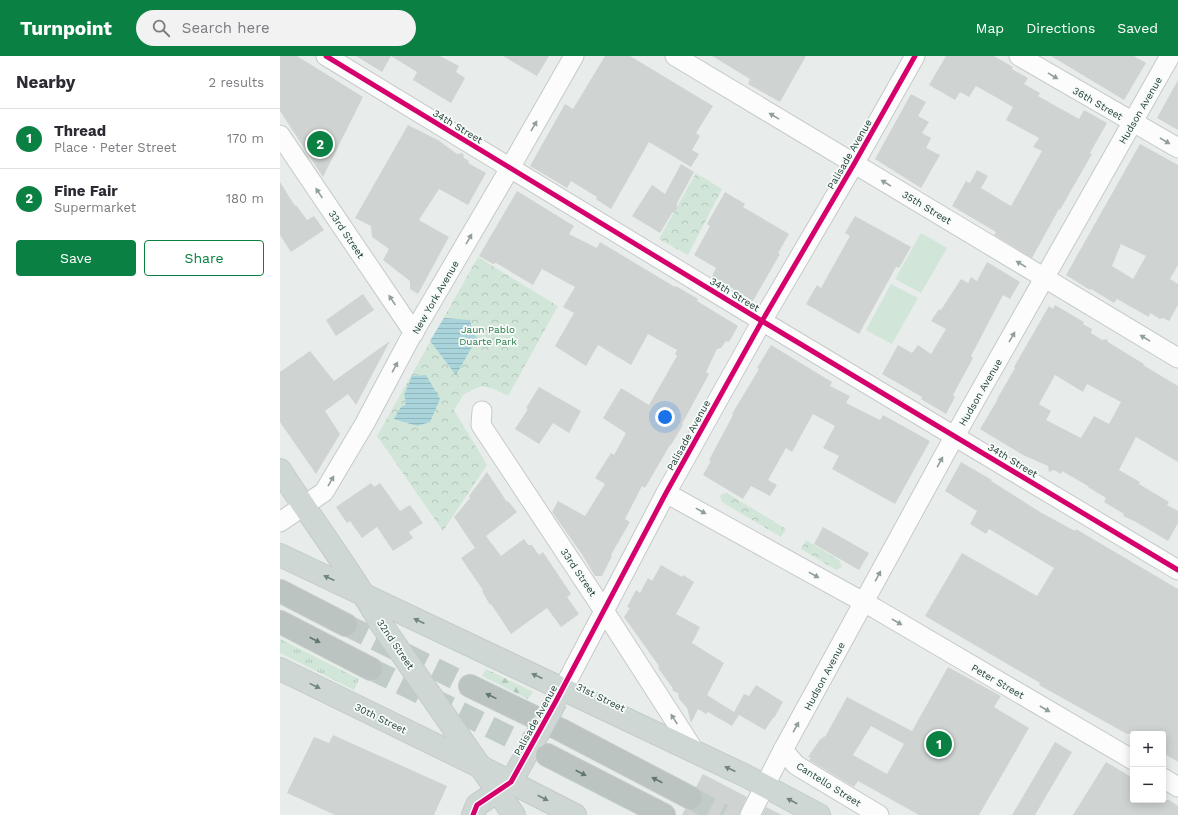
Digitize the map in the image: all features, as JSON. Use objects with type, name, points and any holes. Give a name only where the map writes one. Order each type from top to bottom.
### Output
[{"type":"highway","points":[[280,591],[346,625]]},
{"type":"highway","points":[[280,622],[371,669]]},
{"type":"highway","points":[[470,686],[561,730],[692,798]]},
{"type":"highway","points":[[547,755],[664,815]]},
{"type":"main road","name":"32nd Street","points":[[280,470],[364,594],[381,624],[483,768]]},
{"type":"main road","name":"31st Street","points":[[280,555],[364,594],[559,695],[695,752],[764,786]]},
{"type":"main road","name":"30th Street","points":[[280,669],[483,768],[504,786],[575,815]]},
{"type":"main road","name":"Palisade Avenue","points":[[473,815],[477,805],[504,786],[536,737],[559,695]]},
{"type":"main road","points":[[504,786],[514,815]]},
{"type":"main road","points":[[764,786],[819,815]]},
{"type":"street","name":"34th Street","points":[[326,56],[762,321],[1178,570]]},
{"type":"street","name":"New York Avenue","points":[[280,522],[324,492],[574,56]]},
{"type":"street","name":"35th Street","points":[[675,56],[1044,279],[1178,358]]},
{"type":"street","name":"Palisade Avenue","points":[[559,695],[666,493],[762,321],[915,56]]},
{"type":"street","name":"36th Street","points":[[1019,56],[1178,148]]},
{"type":"street","name":"Hudson Avenue","points":[[750,815],[783,750],[863,602],[1170,56]]},
{"type":"street","name":"33rd Street","points":[[280,135],[414,333]]},
{"type":"street","name":"33rd Street","points":[[482,411],[481,425],[604,610],[695,752]]},
{"type":"street","name":"Peter Street","points":[[666,493],[863,602],[1130,758]]},
{"type":"street","name":"Cantello Street","points":[[783,750],[796,765],[879,815]]},
{"type":"street","points":[[1166,780],[1178,787]]},
{"type":"green space","points":[[696,173],[722,189],[688,255],[659,239]]},
{"type":"green space","points":[[921,233],[947,248],[921,293],[895,279]]},
{"type":"green space","name":"Jaun Pablo Duarte Park","points":[[478,257],[558,306],[508,396],[494,389],[481,386],[464,394],[454,410],[487,465],[443,531],[377,436]]},
{"type":"green space","points":[[891,284],[918,298],[892,344],[866,330]]},
{"type":"green space","points":[[727,493],[786,529],[781,537],[722,502],[720,496]]},
{"type":"green space","points":[[806,540],[839,560],[842,567],[836,570],[801,549]]},
{"type":"green space","points":[[280,639],[359,679],[354,690],[280,653]]},
{"type":"green space","points":[[486,669],[533,692],[528,699],[482,676]]},
{"type":"water","points":[[444,318],[470,320],[472,330],[477,338],[456,375],[430,341]]},
{"type":"water","points":[[426,375],[440,399],[430,422],[417,426],[394,419],[401,407],[405,405],[406,401],[404,395],[412,376]]},
{"type":"building","points":[[280,56],[297,56],[363,97],[323,177],[280,111]]},
{"type":"building","points":[[356,56],[391,56],[382,72]]},
{"type":"building","points":[[391,56],[440,56],[459,66],[456,72],[465,78],[451,103],[413,80],[417,72]]},
{"type":"building","points":[[503,56],[549,56],[537,76]]},
{"type":"building","points":[[605,56],[630,56],[713,106],[696,133],[700,136],[692,150],[699,154],[691,167],[649,142],[611,209],[596,199],[597,197],[571,181],[567,188],[530,166],[565,104],[573,109]]},
{"type":"building","points":[[712,56],[806,56],[780,102],[748,84],[750,79]]},
{"type":"building","points":[[946,56],[994,56],[1028,78],[1024,84],[1040,93],[1038,96],[1079,119],[1084,110],[1107,123],[1090,153],[1092,154],[1032,258],[994,235],[996,232],[952,206],[966,181],[970,183],[977,170],[988,176],[981,188],[1011,206],[1042,151],[1033,147],[1039,138],[1006,120],[1013,107],[976,86],[969,97],[960,92],[955,100],[929,85]]},
{"type":"building","points":[[1051,56],[1134,56],[1146,63],[1124,100]]},
{"type":"building","points":[[1178,80],[1178,130],[1157,118]]},
{"type":"building","points":[[911,94],[926,102],[918,116],[929,122],[922,133],[931,138],[926,148],[940,155],[921,188],[875,159]]},
{"type":"building","points":[[408,125],[438,140],[457,154],[463,153],[464,158],[469,161],[468,163],[486,173],[468,205],[439,189],[419,220],[449,237],[418,294],[410,289],[410,281],[383,260],[389,249],[372,237],[371,226],[355,218]]},
{"type":"building","points":[[1140,144],[1178,165],[1178,265],[1170,279],[1178,284],[1178,305],[1169,321],[1163,318],[1160,319],[1150,313],[1149,317],[1117,299],[1114,303],[1066,275]],"holes":[[[1121,244],[1146,256],[1133,279],[1112,266]]]},
{"type":"building","points":[[681,164],[694,172],[677,203],[677,209],[672,213],[660,233],[632,216],[652,185],[665,194]]},
{"type":"building","points":[[280,182],[295,206],[296,205],[307,220],[314,216],[324,230],[291,252],[280,235]]},
{"type":"building","points":[[517,191],[574,226],[569,234],[597,248],[600,242],[698,299],[697,301],[738,326],[729,342],[726,341],[721,348],[717,349],[706,372],[709,374],[682,424],[683,425],[645,488],[642,486],[625,519],[630,522],[611,555],[612,556],[602,576],[595,576],[581,553],[552,512],[558,501],[585,516],[605,484],[595,478],[611,453],[614,455],[626,433],[603,418],[621,388],[649,405],[677,356],[675,354],[677,350],[648,334],[631,365],[598,345],[586,366],[555,346],[574,313],[563,307],[575,287],[542,269],[533,285],[496,263],[493,264],[479,256]]},
{"type":"building","points":[[725,192],[745,204],[743,207],[789,234],[778,253],[780,254],[753,301],[712,276],[716,268],[694,255],[710,226],[707,224]]},
{"type":"building","points":[[855,216],[911,247],[899,268],[896,267],[859,334],[806,304],[817,285],[821,288],[850,236],[845,233]]},
{"type":"building","points":[[987,262],[1020,282],[1010,299],[1003,295],[971,356],[973,358],[953,395],[955,397],[946,414],[921,399],[922,397],[882,374],[898,345],[912,353],[918,345],[931,354],[946,329],[931,321],[939,309],[941,310],[961,279],[968,283],[971,277],[977,281]]},
{"type":"building","points":[[363,294],[374,310],[336,336],[326,320]]},
{"type":"building","points":[[1055,305],[1084,322],[1083,324],[1092,329],[1091,333],[1102,340],[1107,339],[1108,342],[1178,386],[1178,462],[1136,437],[1119,470],[1140,482],[1139,484],[1169,502],[1167,505],[1178,511],[1178,523],[1168,541],[1123,516],[1124,514],[1104,502],[1106,498],[1088,486],[1062,471],[1061,474],[1054,470],[1049,472],[1048,466],[1023,455],[980,429],[1049,306],[1053,309]],"holes":[[[1055,375],[1083,392],[1087,384],[1121,402],[1109,424],[1094,416],[1081,438],[1046,420],[1051,411],[1039,404]]]},
{"type":"building","points":[[390,341],[356,405],[348,394],[325,411],[340,434],[316,474],[280,422],[280,372],[310,351],[334,381]]},
{"type":"building","points":[[771,345],[832,382],[830,386],[850,396],[846,403],[880,420],[883,415],[930,441],[895,504],[832,469],[839,456],[823,448],[835,426],[813,414],[792,452],[786,448],[768,480],[777,485],[770,496],[751,486],[743,499],[703,475],[711,461],[709,460],[733,415],[732,414],[759,369],[757,368]]},
{"type":"building","points":[[539,387],[581,411],[569,433],[553,423],[539,444],[515,429],[528,409],[526,408]]},
{"type":"building","points":[[961,462],[992,480],[991,481],[1040,512],[1075,531],[1076,529],[1178,589],[1178,762],[1166,755],[1166,731],[1130,731],[1130,734],[1127,734],[1039,685],[1040,683],[925,616],[962,553],[1037,596],[1054,568],[989,529],[986,534],[970,524],[977,511],[945,491]]},
{"type":"building","points":[[487,472],[507,502],[508,501],[517,512],[486,536],[501,556],[524,539],[528,545],[532,545],[539,555],[543,552],[571,594],[567,597],[579,614],[561,627],[547,608],[511,634],[491,604],[490,605],[482,591],[483,590],[461,558],[475,548],[454,517],[470,498],[469,496]]},
{"type":"building","points":[[371,483],[374,487],[380,483],[400,511],[410,505],[423,523],[409,532],[413,538],[393,551],[377,527],[362,538],[350,521],[347,523],[336,507]]},
{"type":"building","points":[[823,527],[869,553],[859,570],[814,544]]},
{"type":"building","points":[[661,565],[694,582],[676,614],[700,627],[692,643],[724,663],[707,695],[734,712],[744,694],[749,696],[756,685],[783,702],[765,730],[739,715],[732,726],[708,712],[706,714],[698,709],[691,723],[687,708],[679,699],[678,693],[673,691],[672,687],[658,668],[659,666],[624,617],[630,608],[627,607],[636,590],[640,593],[648,578],[652,581]]},
{"type":"building","points":[[948,667],[1001,696],[994,707],[1029,728],[979,815],[919,815],[858,781],[854,787],[809,760],[811,758],[808,757],[821,738],[822,739],[824,736],[825,737],[847,697],[912,731]],"holes":[[[871,726],[904,744],[887,774],[853,755]]]},
{"type":"building","points":[[333,735],[447,786],[434,815],[335,815],[287,793],[314,737],[329,743]]},
{"type":"building","points":[[1055,742],[1072,752],[1035,815],[1012,815]]},
{"type":"building","points":[[1106,762],[1130,776],[1130,803],[1166,803],[1166,800],[1169,800],[1178,806],[1178,815],[1073,815]]},
{"type":"building","points":[[703,774],[747,797],[739,815],[682,815],[685,809],[692,810],[698,808],[702,803],[702,792],[696,787]]},
{"type":"building","points":[[766,807],[782,815],[762,815]]},
{"type":"tunnel","points":[[346,625],[470,686]]},
{"type":"tunnel","points":[[371,669],[547,755]]},
{"type":"tunnel","points":[[691,798],[723,815]]},
{"type":"cycle path","points":[[326,56],[762,321],[1178,570]]},
{"type":"cycle path","points":[[473,815],[477,805],[511,782],[556,701],[666,493],[762,321],[915,56]]},
{"type":"place","name":"Fine Fair","points":[[320,144]]},
{"type":"place","name":"Thread","points":[[939,744]]}]
